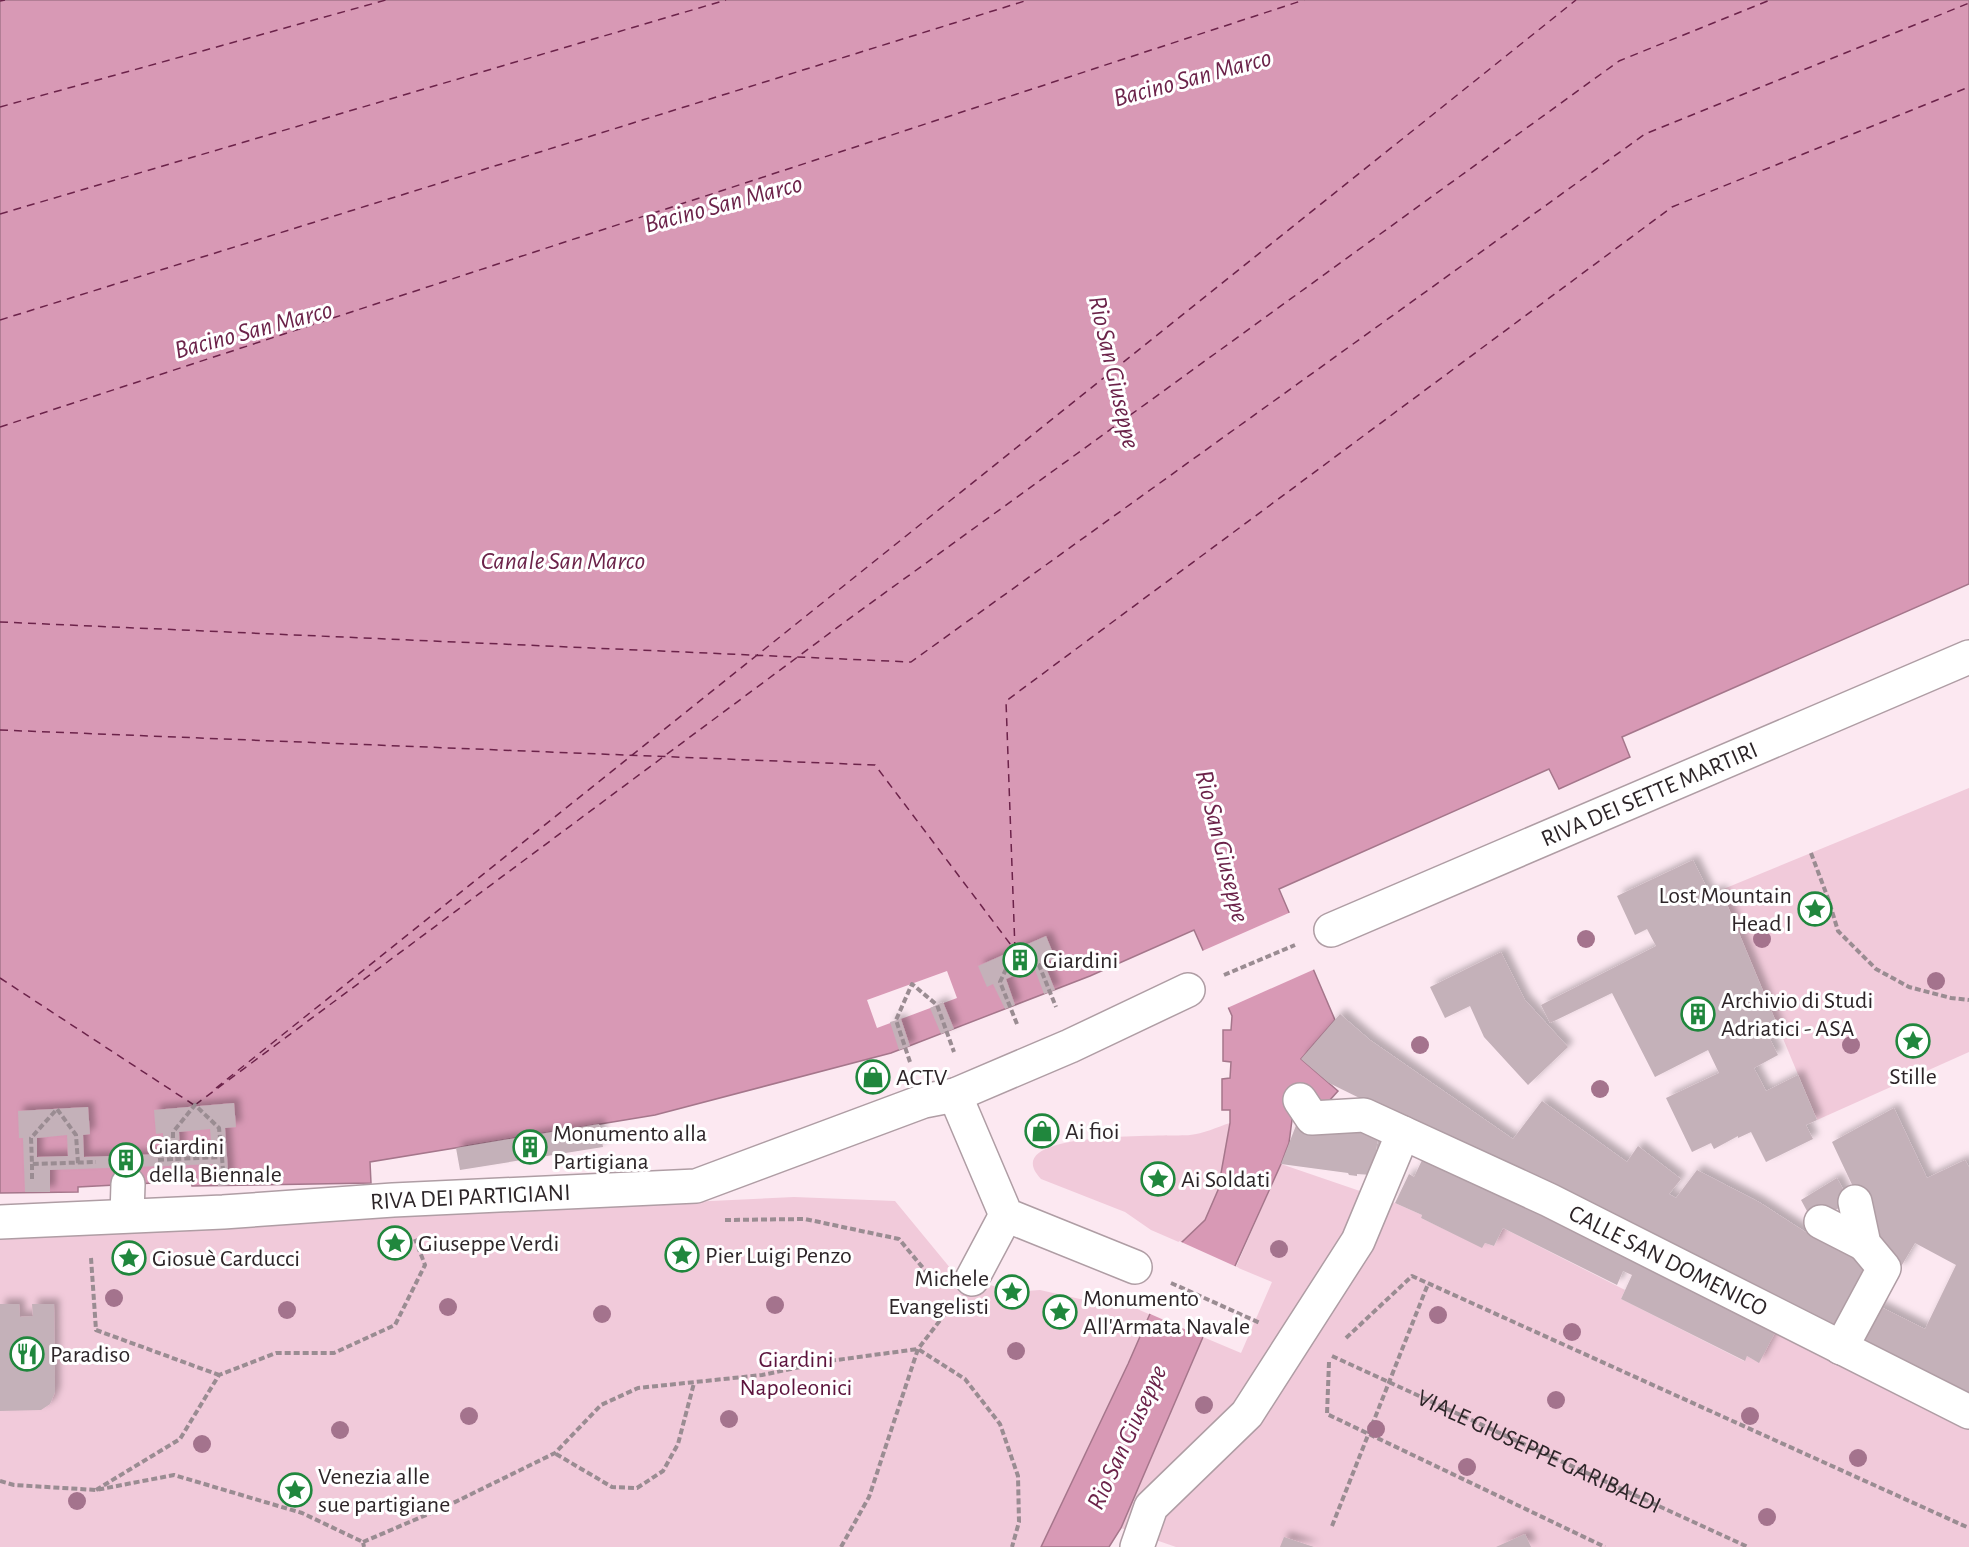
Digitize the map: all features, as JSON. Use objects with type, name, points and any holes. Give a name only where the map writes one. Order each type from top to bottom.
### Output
[{"type":"street","name":"RIVA DEI SETTE MARTIRI","points":[[1331,930],[1969,657]]},
{"type":"street","name":"RIVA DEI PARTIGIANI","points":[[0,1222],[33,1206],[88,1217],[127,1187],[223,1199],[393,1200],[696,1186],[924,1101],[955,1095],[1070,1046],[1188,990]]},
{"type":"street","points":[[955,1095],[1006,1215],[1135,1267]]},
{"type":"street","name":"CALLE SAN DOMENICO","points":[[1300,1100],[1312,1118],[1350,1109],[1549,1200],[1969,1412]]},
{"type":"street","points":[[1135,1543],[1151,1507],[1247,1414],[1358,1241],[1403,1133]]},
{"type":"street","points":[[1855,1202],[1864,1244]]},
{"type":"street","points":[[972,1279],[1006,1215]]},
{"type":"street","points":[[1821,1222],[1864,1244],[1884,1268],[1841,1348]]},
{"type":"path","points":[[1810,853],[1838,931],[1864,958],[1876,969],[1909,987],[1951,998],[1969,1000]]},
{"type":"path","points":[[1011,1007],[1000,982],[1015,950],[1039,965],[1050,992]]},
{"type":"path","points":[[1242,967],[1283,950]]},
{"type":"path","points":[[905,1048],[896,1020],[912,984],[937,1005],[947,1031]]},
{"type":"path","points":[[78,1163],[76,1135],[57,1109],[31,1138],[32,1164],[78,1163],[127,1187],[173,1159],[222,1157],[219,1128],[195,1105],[172,1132],[173,1159]]},
{"type":"path","points":[[88,1217],[96,1330],[219,1375]]},
{"type":"path","points":[[723,1220],[806,1219],[899,1239],[937,1286]]},
{"type":"path","points":[[96,1490],[180,1439],[219,1375],[276,1353],[334,1353],[395,1324],[425,1264],[411,1229]]},
{"type":"path","points":[[1135,1267],[1255,1321]]},
{"type":"path","points":[[1346,1339],[1412,1276],[1969,1528]]},
{"type":"path","points":[[841,1547],[869,1497],[918,1349],[972,1279]]},
{"type":"path","points":[[1332,1526],[1428,1284]]},
{"type":"path","points":[[1338,1347],[1329,1354],[1327,1414],[1605,1547]]},
{"type":"path","points":[[0,1481],[14,1485],[96,1490],[174,1475],[303,1513],[363,1544],[555,1453],[601,1405],[638,1388],[762,1375],[829,1361],[918,1349],[965,1379],[1000,1424],[1018,1476],[1019,1521],[1012,1547]]},
{"type":"path","name":"VIALE GIUSEPPE GARIBALDI","points":[[1329,1354],[1748,1547]]},
{"type":"path","points":[[555,1453],[612,1486],[637,1488],[663,1471],[678,1444],[694,1383]]},
{"type":"green space","points":[[1969,788],[1969,1052],[1817,1120],[1721,890]]},
{"type":"green space","points":[[1230,1123],[1218,1190],[1205,1220],[1181,1243],[1151,1230],[1125,1212],[1041,1179],[1033,1163],[1041,1151],[1062,1144],[1090,1139],[1190,1135]]},
{"type":"green space","points":[[1281,1164],[1395,1203],[1482,1247],[1485,1243],[1494,1246],[1503,1228],[1625,1290],[1621,1299],[1744,1361],[1747,1356],[1758,1362],[1778,1327],[1969,1424],[1969,1547],[1176,1547],[1121,1528],[1203,1337],[1241,1353],[1272,1282],[1236,1267]]},
{"type":"green space","name":"Giardini Napoleonici","points":[[794,1197],[895,1201],[951,1269],[972,1279],[1012,1292],[1040,1290],[1080,1299],[1119,1301],[1151,1315],[1041,1547],[0,1547],[0,1229],[499,1211]]},
{"type":"water","name":"Canale San Marco","points":[[0,0],[1969,0],[1969,584],[1622,737],[1630,757],[1559,789],[1549,769],[1279,889],[1335,1020],[1301,1059],[1338,1091],[1321,1110],[1296,1089],[1289,1143],[1281,1164],[1121,1528],[1109,1547],[1041,1547],[1128,1364],[1181,1243],[1205,1220],[1218,1190],[1230,1123],[1230,1110],[1222,1110],[1222,1079],[1230,1078],[1231,1062],[1223,1061],[1223,1030],[1231,1030],[1232,1016],[1194,930],[1090,976],[891,1053],[655,1115],[370,1162],[371,1183],[192,1186],[191,1181],[78,1187],[78,1192],[0,1193]]},
{"type":"pier","points":[[1291,912],[1315,969],[1225,1009],[1200,952]]},
{"type":"pier","points":[[947,971],[957,998],[877,1028],[867,1000]]},
{"type":"pier","points":[[1179,1241],[1239,1268],[1205,1338],[1148,1313]]},
{"type":"building","name":"Archivio di Studi Adriatici - ASA","points":[[1693,860],[1710,894],[1721,890],[1781,1034],[1770,1039],[1778,1055],[1754,1068],[1766,1091],[1798,1075],[1817,1120],[1806,1125],[1813,1139],[1766,1162],[1751,1132],[1714,1149],[1711,1143],[1692,1152],[1666,1098],[1719,1073],[1708,1050],[1655,1077],[1612,993],[1550,1023],[1541,1005],[1656,946],[1647,929],[1635,935],[1617,896]]},
{"type":"building","name":"Giardini","points":[[1046,936],[1055,958],[1044,963],[1055,990],[1044,994],[1034,967],[1006,979],[1015,1005],[1005,1009],[993,984],[987,987],[978,966]]},
{"type":"building","points":[[1501,952],[1525,1000],[1568,1047],[1528,1085],[1484,1037],[1470,1006],[1445,1018],[1430,987]]},
{"type":"building","points":[[943,1002],[954,1029],[941,1034],[930,1008]]},
{"type":"building","points":[[1340,1014],[1370,1040],[1513,1139],[1542,1101],[1627,1162],[1638,1146],[1681,1179],[1669,1194],[1676,1198],[1697,1170],[1759,1202],[1807,1233],[1813,1222],[1874,1267],[1834,1332],[1329,1083],[1301,1059]]},
{"type":"building","points":[[901,1019],[910,1046],[899,1050],[890,1022]]},
{"type":"building","points":[[234,1103],[236,1127],[225,1128],[229,1185],[218,1186],[217,1164],[50,1170],[50,1192],[25,1192],[23,1138],[19,1138],[18,1111],[88,1107],[90,1134],[83,1135],[84,1157],[163,1154],[163,1133],[156,1134],[154,1110]],"holes":[[[210,1129],[212,1150],[180,1152],[179,1132]],[[67,1135],[68,1156],[37,1157],[37,1138]]]},
{"type":"building","points":[[1894,1108],[1927,1178],[1965,1160],[1969,1167],[1969,1399],[1858,1343],[1877,1305],[1925,1329],[1956,1265],[1915,1243],[1899,1270],[1887,1259],[1832,1142]]},
{"type":"building","points":[[1297,1123],[1379,1132],[1372,1175],[1357,1174],[1357,1176],[1281,1164]]},
{"type":"building","name":"Monumento alla Partigiana","points":[[599,1124],[603,1147],[460,1170],[456,1148]]},
{"type":"building","points":[[1426,1152],[1778,1327],[1759,1363],[1747,1356],[1745,1361],[1621,1299],[1632,1275],[1623,1271],[1617,1285],[1503,1228],[1494,1246],[1485,1243],[1482,1248],[1395,1203],[1409,1174],[1414,1177]]},
{"type":"building","points":[[1837,1178],[1850,1202],[1813,1222],[1801,1200]]},
{"type":"building","name":"Paradiso","points":[[0,1304],[19,1304],[20,1317],[33,1316],[32,1304],[54,1304],[55,1392],[50,1404],[41,1410],[0,1411]]},
{"type":"building","points":[[1525,1534],[1531,1547],[1496,1547]]},
{"type":"building","points":[[1284,1537],[1314,1547],[1280,1547]]},
{"type":"ferry route","points":[[0,1],[5,0]]},
{"type":"ferry route","points":[[0,107],[386,0]]},
{"type":"ferry route","points":[[0,214],[726,0]]},
{"type":"ferry route","points":[[0,320],[1028,0]]},
{"type":"ferry route","points":[[0,427],[1304,0]]},
{"type":"ferry route","points":[[216,1088],[1576,0]]},
{"type":"ferry route","points":[[195,1105],[846,621],[1619,61],[1770,0]]},
{"type":"ferry route","points":[[0,622],[911,662],[1645,134],[1969,3]]},
{"type":"ferry route","points":[[1015,950],[1006,701],[1672,207],[1969,87]]},
{"type":"ferry route","points":[[0,730],[875,765],[1014,949]]},
{"type":"ferry route","points":[[0,978],[194,1105]]},
{"type":"place","name":"Lost Mountain Head I","points":[[1815,909]]},
{"type":"place","name":"Giardini","points":[[1020,960]]},
{"type":"place","name":"Archivio di Studi Adriatici - ASA","points":[[1698,1014]]},
{"type":"place","name":"Stille","points":[[1913,1041]]},
{"type":"place","name":"ACTV","points":[[873,1077]]},
{"type":"place","name":"Ai fioi","points":[[1042,1131]]},
{"type":"place","name":"Monumento alla Partigiana","points":[[530,1147]]},
{"type":"place","name":"Giardini della Biennale","points":[[126,1160]]},
{"type":"place","name":"Ai Soldati","points":[[1158,1179]]},
{"type":"place","name":"Giuseppe Verdi","points":[[395,1243]]},
{"type":"place","name":"Pier Luigi Penzo","points":[[682,1255]]},
{"type":"place","name":"Giosuè Carducci","points":[[129,1258]]},
{"type":"place","name":"Michele Evangelisti","points":[[1012,1292]]},
{"type":"place","name":"Monumento All'Armata Navale","points":[[1060,1312]]},
{"type":"place","name":"Paradiso","points":[[27,1354]]},
{"type":"place","name":"Venezia alle sue partigiane","points":[[295,1490]]},
{"type":"water label","name":"Bacino San Marco","points":[[1192,77]]},
{"type":"water label","name":"Bacino San Marco","points":[[723,203]]},
{"type":"water label","name":"Bacino San Marco","points":[[253,329]]},
{"type":"water label","name":"Rio San Giuseppe","points":[[1115,372]]},
{"type":"water label","name":"Rio San Giuseppe","points":[[1223,846]]},
{"type":"water label","name":"Rio San Giuseppe","points":[[1126,1437]]}]
